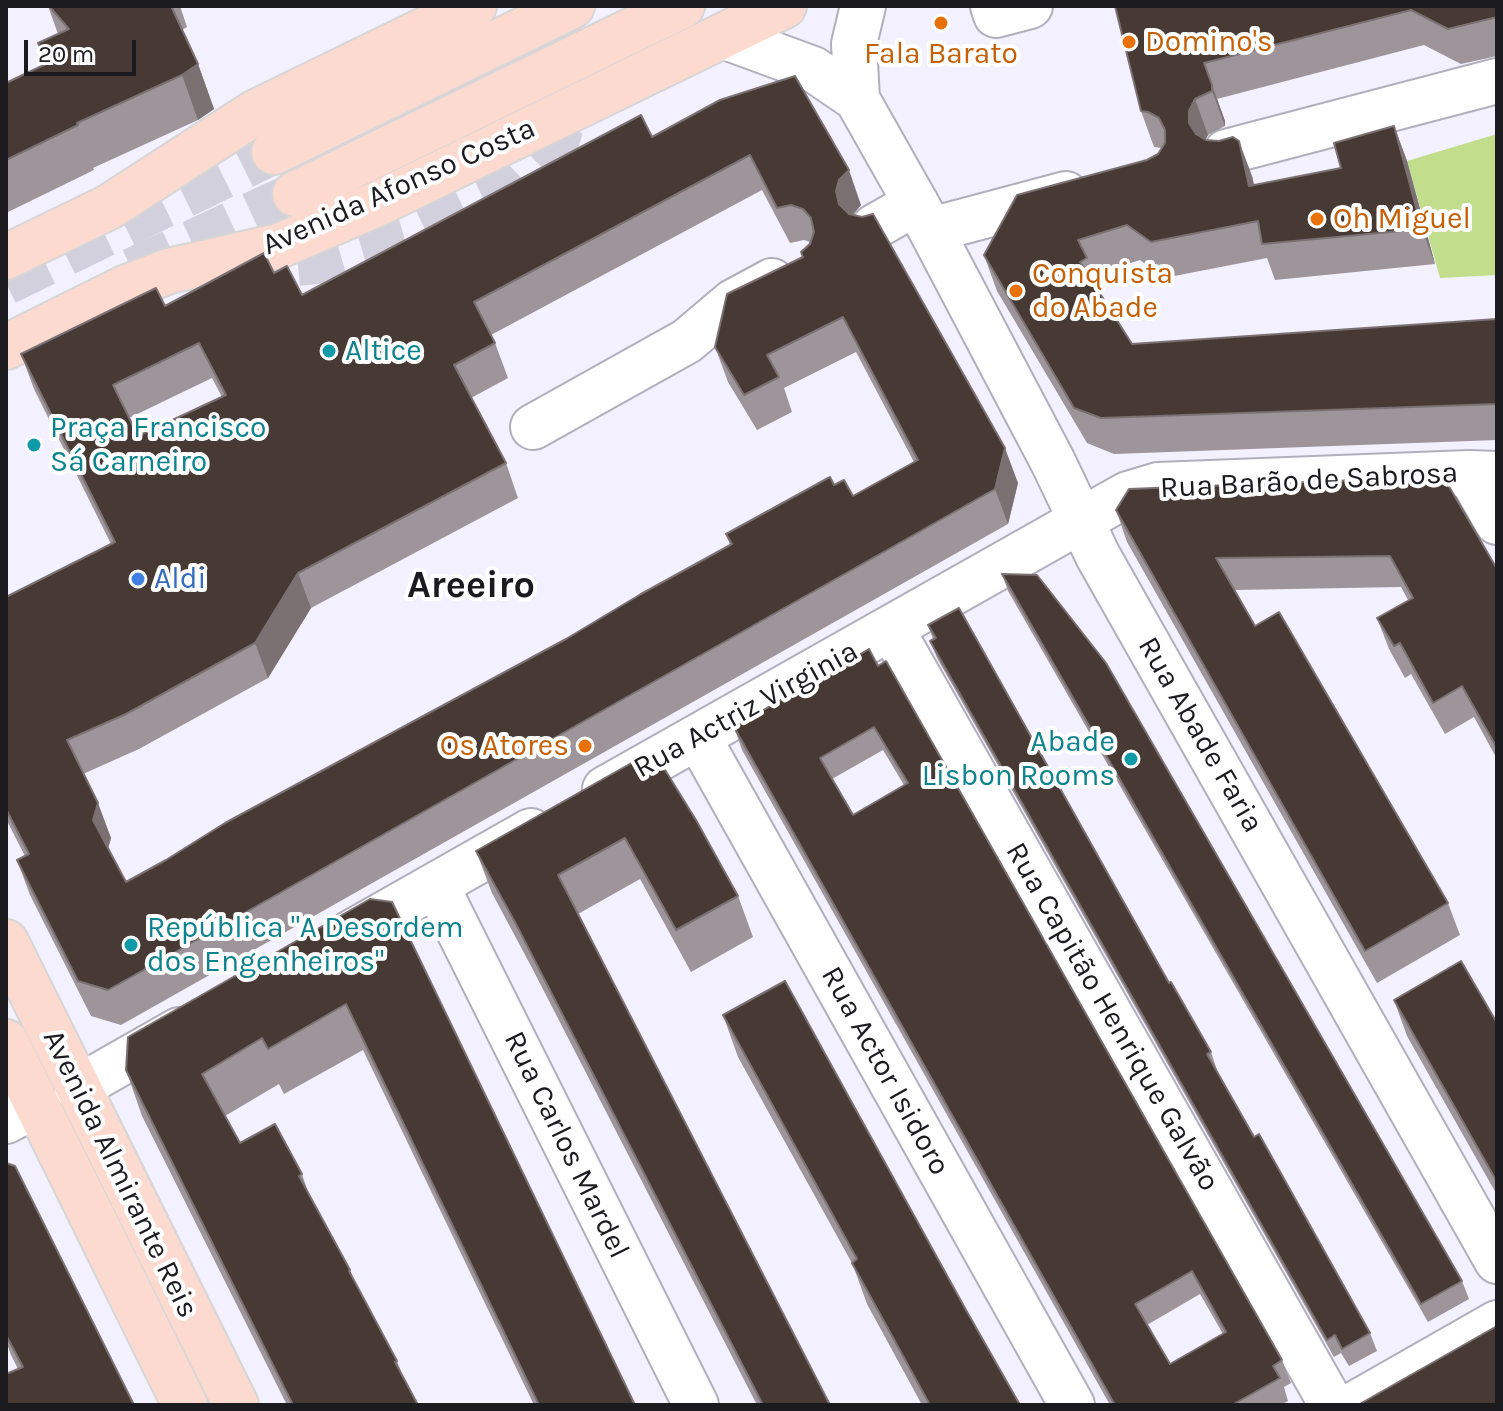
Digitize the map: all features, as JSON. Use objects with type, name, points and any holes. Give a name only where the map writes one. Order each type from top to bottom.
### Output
[{"type":"main road","points":[[6,257],[109,207],[256,112],[473,6]]},
{"type":"main road","points":[[274,152],[572,6]]},
{"type":"main road","name":"Avenida Afonso Costa","points":[[295,194],[682,6]]},
{"type":"main road","name":"Avenida Afonso Costa","points":[[6,347],[125,288],[169,271],[279,246],[377,204],[784,6]]},
{"type":"main road","name":"Avenida Almirante Reis","points":[[6,942],[236,1405]]},
{"type":"main road","name":"Avenida Almirante Reis","points":[[6,1042],[21,1113],[185,1405]]},
{"type":"main road","points":[[21,1113],[77,1088]]},
{"type":"street","name":"Rua Abade Faria","points":[[863,6],[854,44],[857,99],[1053,462],[1098,556],[1497,1261]]},
{"type":"street","points":[[993,6],[996,15],[1030,6]]},
{"type":"street","name":"Rua Abade Faria","points":[[723,36],[813,69],[857,99]]},
{"type":"street","points":[[1226,152],[1497,81]]},
{"type":"street","points":[[874,227],[1110,183]]},
{"type":"street","points":[[533,427],[687,341],[733,302],[802,265]]},
{"type":"street","points":[[1483,474],[1497,522]]},
{"type":"street","name":"Rua Barão de Sabrosa","points":[[1080,522],[1128,494],[1158,485],[1483,474]]},
{"type":"street","name":"Rua Actriz Virginia","points":[[313,954],[1080,522]]},
{"type":"street","name":"Rua Capitão Henrique Galvão","points":[[891,628],[1332,1405]]},
{"type":"street","name":"Rua Actor Isidoro","points":[[698,737],[1072,1405]]},
{"type":"street","name":"Rua Carlos Mardel","points":[[436,885],[696,1405]]},
{"type":"street","points":[[77,1088],[219,1007]]},
{"type":"street","points":[[1353,1405],[1497,1323]]},
{"type":"green space","points":[[1497,134],[1497,275],[1440,278],[1407,161]]},
{"type":"building","points":[[49,6],[171,6],[198,64],[182,75],[77,123],[6,160],[6,83],[48,63],[38,43],[69,29]]},
{"type":"building","points":[[1115,6],[1497,6],[1497,17],[1448,29],[1411,10],[1204,63],[1212,91],[1195,99],[1189,111],[1189,123],[1196,134],[1206,140],[1219,141],[1233,137],[1239,141],[1249,186],[1341,168],[1334,143],[1394,126],[1422,229],[1262,244],[1258,221],[1151,242],[1127,225],[1078,240],[1087,258],[1080,262],[1132,344],[1497,319],[1497,404],[1101,418],[1074,408],[984,255],[1017,195],[1147,160],[1158,154],[1165,143],[1165,130],[1159,118],[1141,111]]},
{"type":"building","points":[[795,76],[849,170],[839,180],[836,191],[839,204],[849,214],[862,217],[873,214],[1005,448],[995,489],[108,990],[78,981],[17,860],[29,854],[6,809],[6,597],[115,542],[21,354],[156,288],[165,306],[264,253],[274,273],[287,266],[302,295],[641,115],[652,137],[720,100]],"holes":[[[750,155],[777,208],[791,205],[803,209],[811,218],[814,232],[810,244],[801,252],[803,257],[727,294],[715,347],[744,395],[779,377],[767,355],[843,317],[918,460],[853,496],[844,480],[834,485],[830,477],[726,534],[732,544],[566,639],[225,823],[126,882],[93,820],[98,803],[67,740],[126,714],[255,643],[298,573],[506,463],[454,365],[495,343],[474,302]],[[199,343],[226,395],[138,436],[113,385]]]},
{"type":"building","points":[[1409,478],[1447,483],[1497,569],[1497,748],[1462,686],[1433,703],[1400,643],[1394,646],[1377,618],[1413,598],[1390,556],[1216,558],[1255,626],[1279,612],[1448,903],[1365,951],[1116,510],[1129,489]]},
{"type":"building","points":[[1002,574],[1037,575],[1106,663],[1462,1281],[1421,1304]]},
{"type":"building","points":[[959,608],[1169,983],[1211,1052],[1207,1054],[1254,1137],[1259,1134],[1370,1333],[1342,1349],[1335,1335],[1327,1340],[930,641],[936,638],[928,625]]},
{"type":"building","points":[[869,649],[878,666],[886,661],[1282,1360],[1273,1366],[1280,1378],[1232,1405],[1115,1405],[734,727]],"holes":[[[874,727],[908,783],[853,815],[820,758]],[[1192,1271],[1226,1332],[1170,1364],[1135,1304]]]},
{"type":"building","points":[[642,757],[653,757],[662,765],[738,896],[676,930],[625,838],[558,875],[830,1405],[763,1405],[476,851]]},
{"type":"building","points":[[370,899],[392,902],[635,1405],[539,1405],[346,1004],[268,1049],[262,1038],[202,1074],[240,1143],[275,1124],[418,1405],[293,1405],[126,1070],[128,1037]]},
{"type":"building","points":[[1461,961],[1497,1023],[1497,1182],[1394,1000]]},
{"type":"building","points":[[785,981],[1020,1405],[930,1405],[852,1263],[857,1259],[723,1015]]},
{"type":"building","points":[[6,1163],[15,1166],[134,1405],[6,1405],[6,1374],[23,1367],[6,1335]]},
{"type":"building","points":[[1497,1326],[1497,1405],[1358,1405]]},
{"type":"tunnel","points":[[232,270],[317,262],[410,235],[513,186],[557,143],[573,85],[550,6]]},
{"type":"tunnel","points":[[6,283],[274,152]]},
{"type":"tunnel","points":[[132,270],[295,194]]},
{"type":"place","name":"Fala Barato","points":[[941,23]]},
{"type":"place","name":"Domino's","points":[[1129,42]]},
{"type":"place","name":"Oh Miguel","points":[[1317,219]]},
{"type":"place","name":"Conquista do Abade","points":[[1016,291]]},
{"type":"place","name":"Altice","points":[[329,351]]},
{"type":"place","name":"Praça Francisco Sá Carneiro","points":[[34,445]]},
{"type":"place","name":"Aldi","points":[[138,579]]},
{"type":"place","name":"Os Atores","points":[[585,746]]},
{"type":"place","name":"Abade Lisbon Rooms","points":[[1131,759]]},
{"type":"place","name":"República \"A Desordem dos Engenheiros\"","points":[[131,945]]},
{"type":"district","name":"Areeiro","points":[[471,586]]}]
